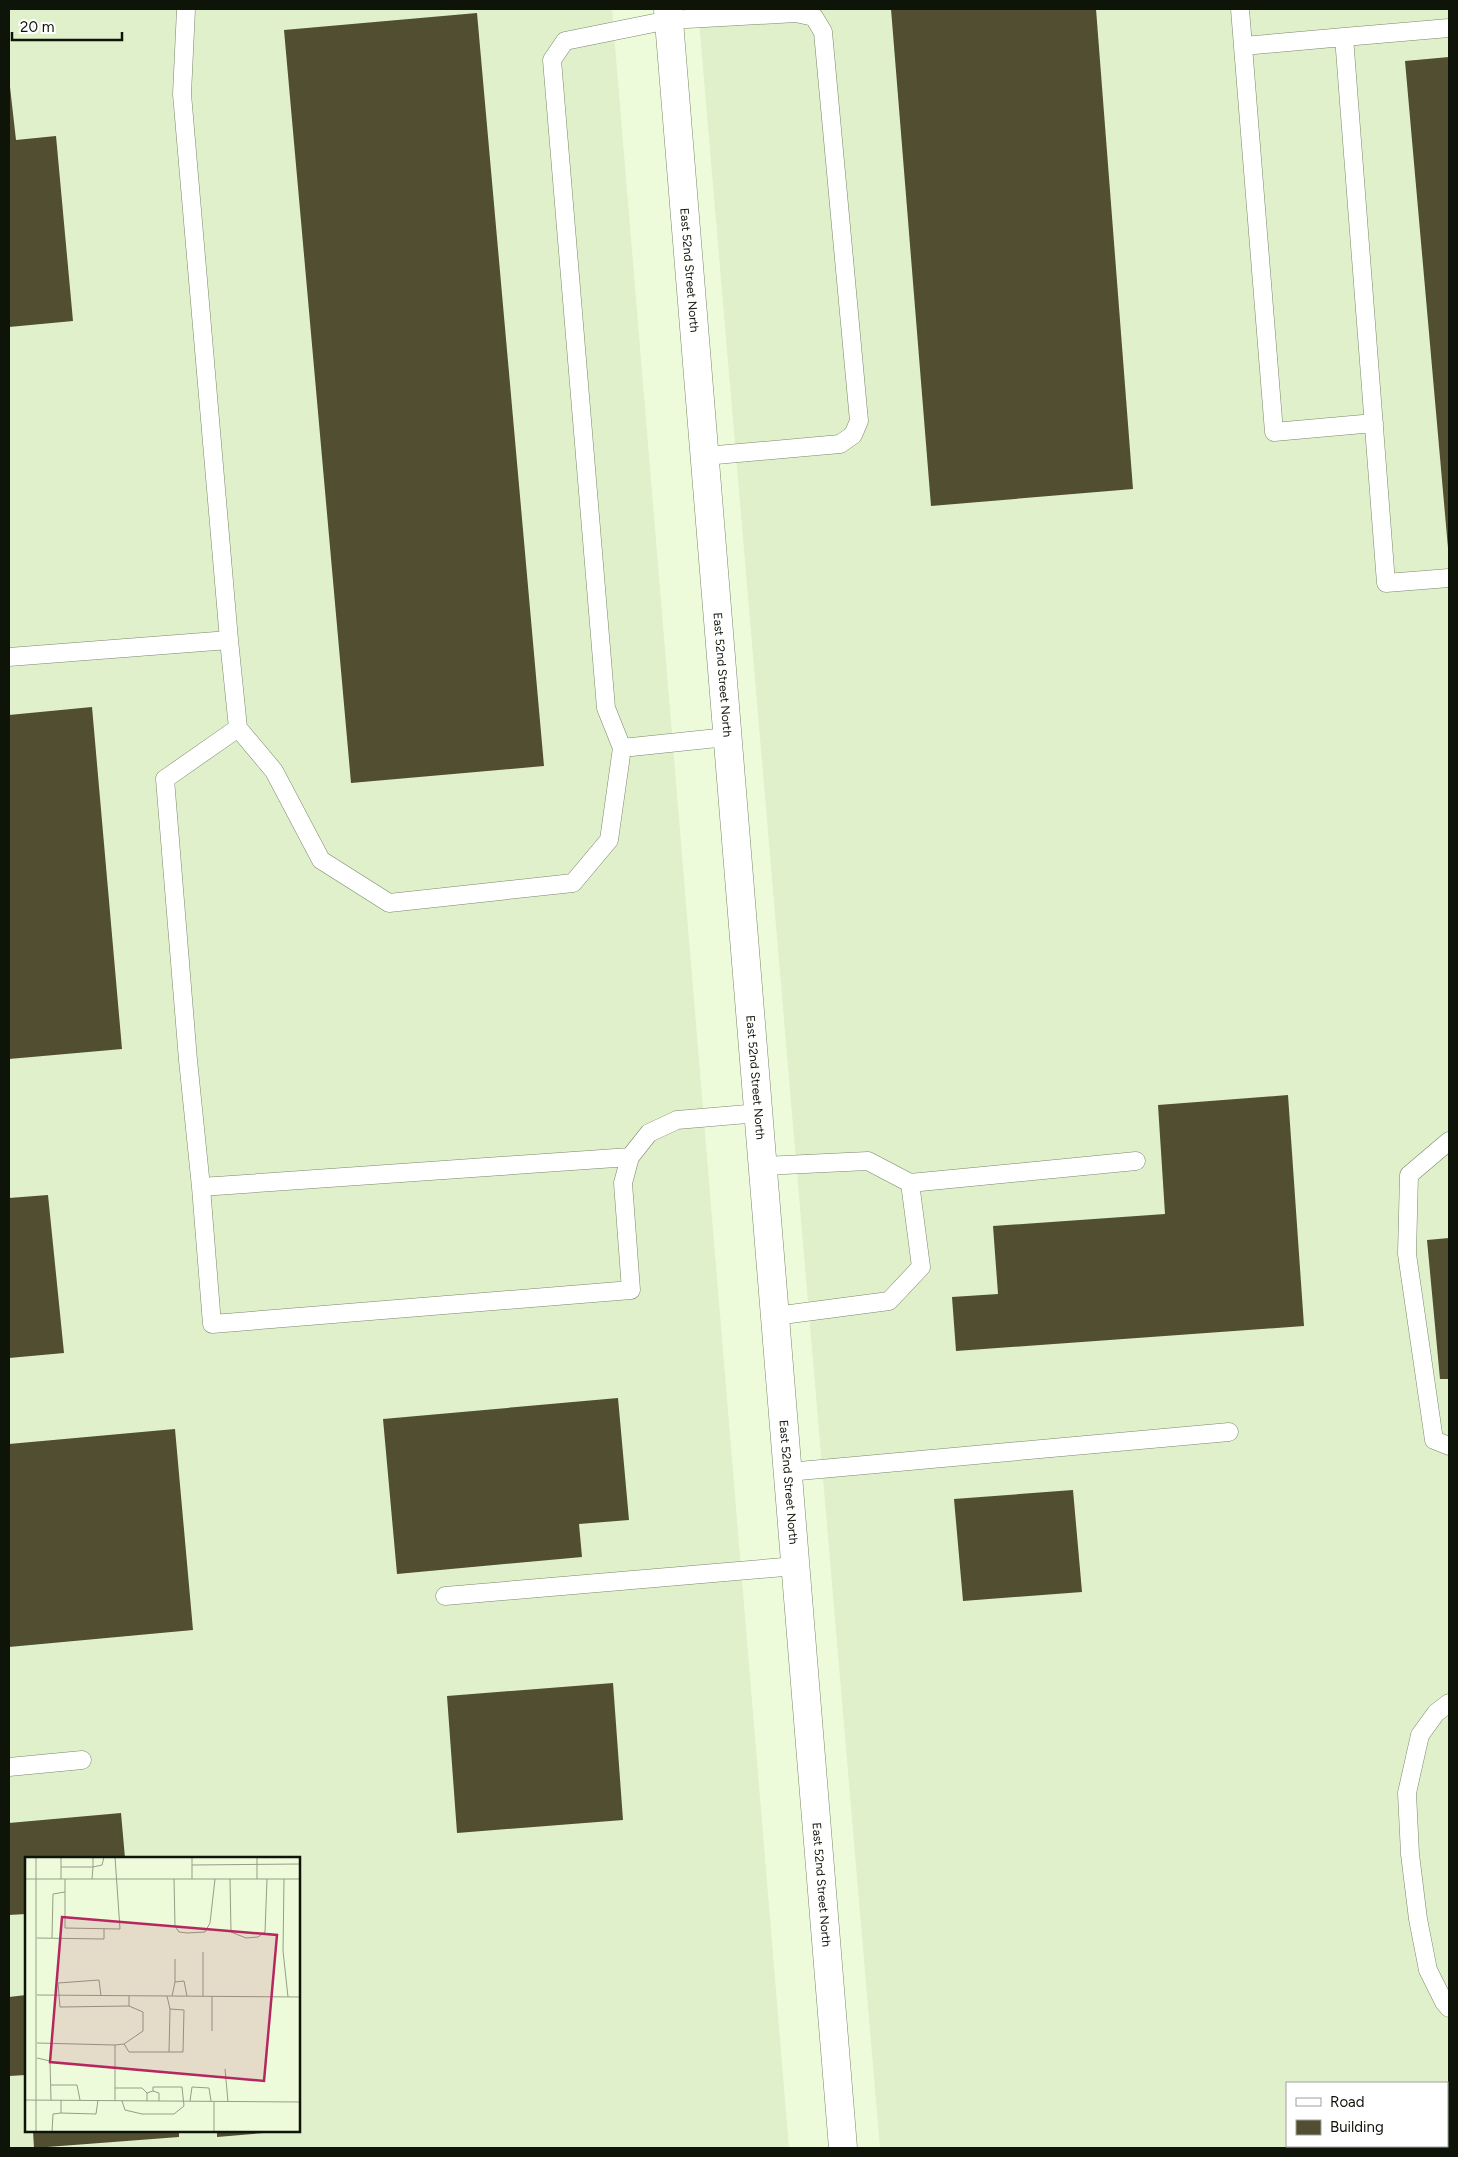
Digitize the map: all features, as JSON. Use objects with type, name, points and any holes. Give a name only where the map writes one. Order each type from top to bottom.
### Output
[{"type":"street","name":"East 52nd Street North","points":[[669,14],[843,2148]]},
{"type":"lane","points":[[186,9],[182,94],[238,728],[274,771],[321,860],[389,903],[573,884],[609,840],[622,748],[606,708],[552,60],[565,41],[669,14],[796,13],[814,17],[823,32],[860,420],[853,435],[840,444],[705,456]]},
{"type":"lane","points":[[1240,9],[1274,432],[1374,423]]},
{"type":"lane","points":[[1243,46],[1449,28]]},
{"type":"lane","points":[[1344,37],[1386,583],[1449,578]]},
{"type":"lane","points":[[9,657],[229,640]]},
{"type":"lane","points":[[238,728],[165,779],[212,1324],[631,1290],[623,1183],[630,1157],[649,1133],[677,1120],[758,1113]]},
{"type":"lane","points":[[622,748],[727,736]]},
{"type":"lane","points":[[1449,1141],[1409,1176],[1407,1254],[1434,1440],[1449,1446]]},
{"type":"lane","points":[[201,1186],[630,1157]]},
{"type":"lane","points":[[763,1166],[868,1161],[910,1183],[1136,1162]]},
{"type":"lane","points":[[775,1316],[889,1301],[921,1267],[910,1183]]},
{"type":"lane","points":[[788,1472],[1229,1432]]},
{"type":"lane","points":[[445,1596],[796,1566]]},
{"type":"lane","points":[[1449,1703],[1436,1713],[1420,1735],[1407,1793],[1410,1854],[1418,1919],[1426,1961],[1428,1970],[1449,2008]]},
{"type":"lane","points":[[9,1767],[82,1760]]},
{"type":"shaded area","points":[[9,9],[612,9],[789,2148],[9,2148]]},
{"type":"shaded area","points":[[698,9],[1449,9],[1449,2148],[880,2148]]},
{"type":"building","points":[[891,9],[1096,9],[1133,489],[931,506]]},
{"type":"building","points":[[477,13],[544,766],[351,783],[284,30]]},
{"type":"building","points":[[1449,57],[1449,548],[1448,548],[1405,61]]},
{"type":"building","points":[[9,87],[16,140],[56,136],[73,321],[9,327]]},
{"type":"building","points":[[92,707],[122,1049],[9,1059],[9,715]]},
{"type":"building","points":[[1288,1095],[1304,1326],[956,1351],[952,1297],[998,1294],[993,1226],[1165,1214],[1158,1105]]},
{"type":"building","points":[[48,1195],[64,1353],[9,1358],[9,1198]]},
{"type":"building","points":[[1449,1238],[1449,1379],[1440,1379],[1427,1240]]},
{"type":"building","points":[[618,1398],[629,1520],[579,1524],[582,1557],[397,1574],[383,1419]]},
{"type":"building","points":[[175,1429],[193,1630],[9,1647],[9,1444]]},
{"type":"building","points":[[1073,1490],[1082,1592],[963,1601],[954,1499]]},
{"type":"building","points":[[613,1683],[623,1820],[457,1833],[447,1696]]},
{"type":"building","points":[[121,1813],[125,1857],[25,1857],[25,1914],[9,1915],[9,1823]]},
{"type":"building","points":[[25,1995],[25,2075],[9,2076],[9,1997]]},
{"type":"building","points":[[33,2132],[179,2132],[179,2137],[34,2148]]},
{"type":"building","points":[[217,2132],[276,2132],[217,2137]]}]
